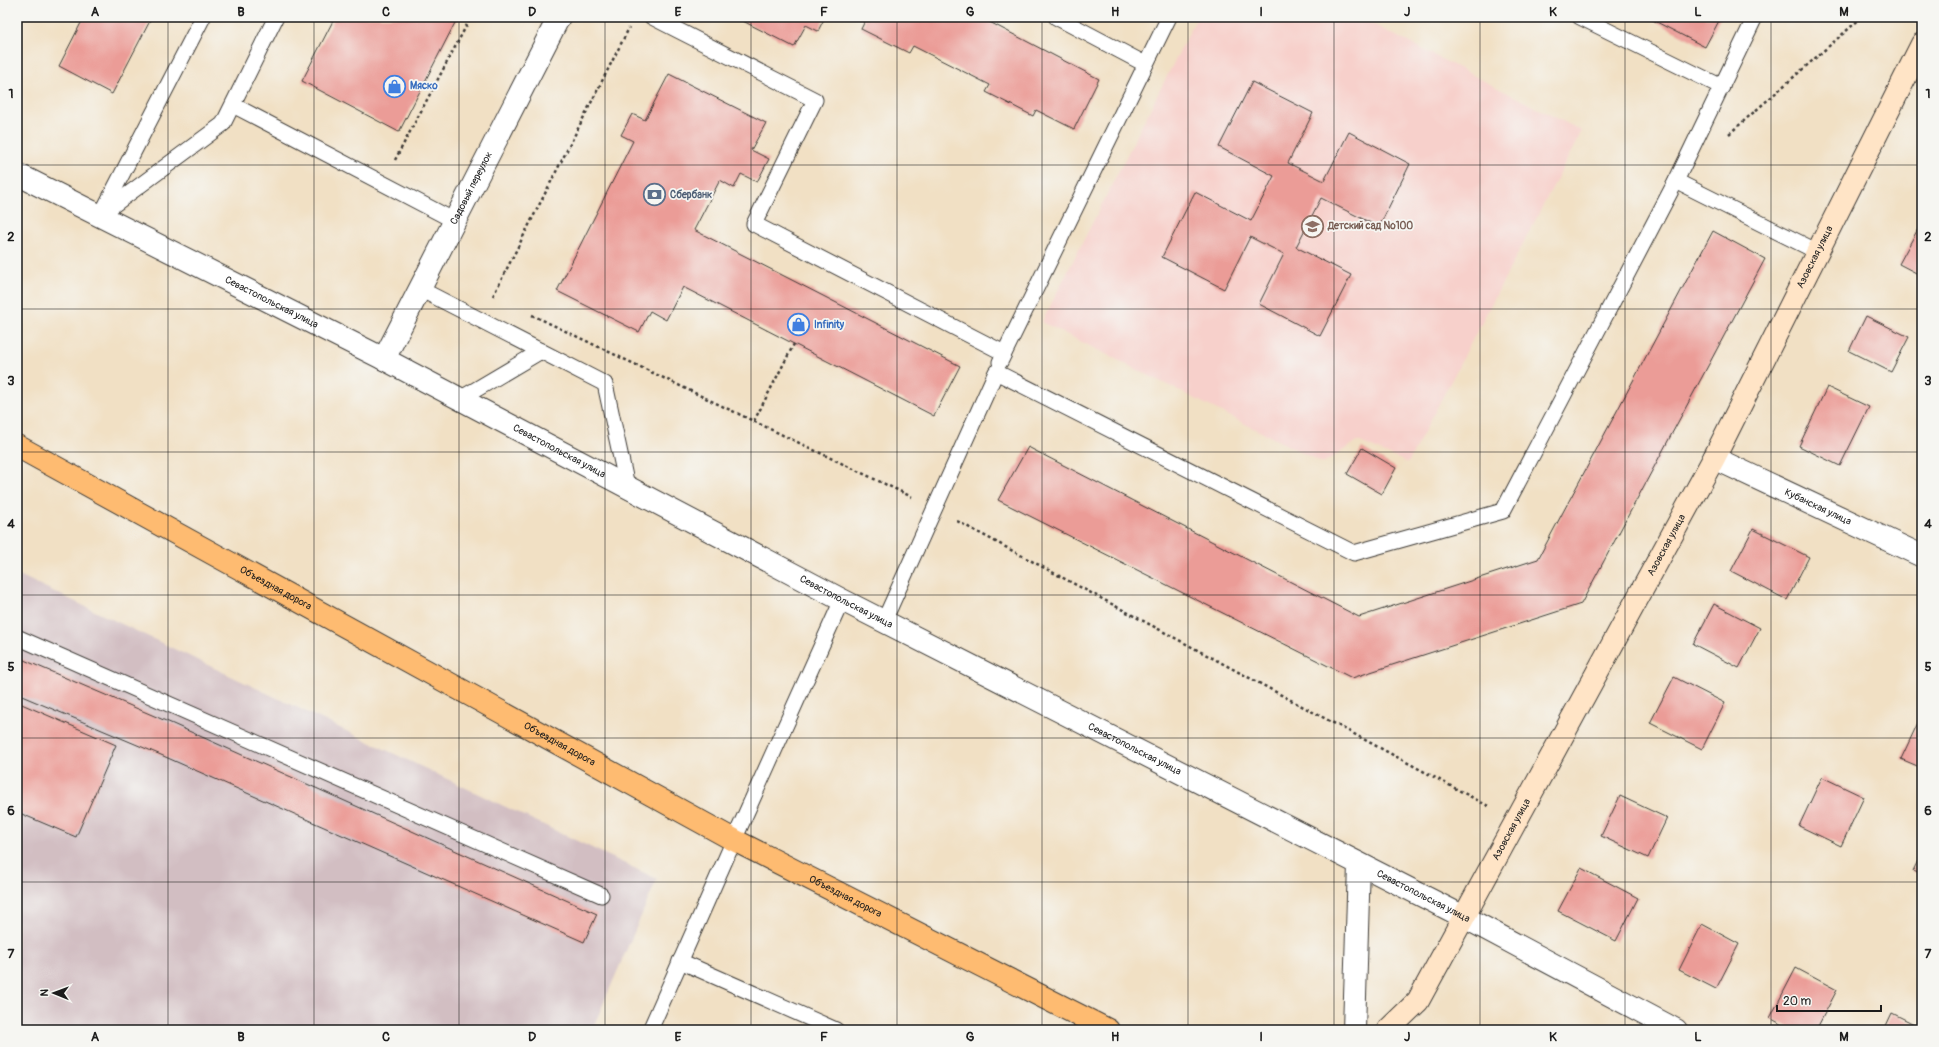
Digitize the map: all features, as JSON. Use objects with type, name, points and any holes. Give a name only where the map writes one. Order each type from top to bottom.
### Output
[{"type":"main road","name":"Объездная дорога","points":[[17,446],[734,840],[1108,1030]]},
{"type":"street","name":"Садовый переулок","points":[[384,359],[559,17]]},
{"type":"street","name":"Азовская улица","points":[[1388,1030],[1418,1001],[1714,458],[1922,44]]},
{"type":"street","name":"Севастопольская улица","points":[[17,174],[384,359],[842,600],[1464,917],[1676,1030]]},
{"type":"street","name":"Кубанская улица","points":[[1714,458],[1922,556]]},
{"type":"street","points":[[1354,1030],[1360,864]]},
{"type":"lane","points":[[100,216],[203,17]]},
{"type":"lane","points":[[100,216],[223,124],[234,105],[276,17]]},
{"type":"lane","points":[[652,17],[815,100],[754,224],[1004,353]]},
{"type":"lane","points":[[1056,17],[1145,64]]},
{"type":"lane","points":[[884,621],[1004,353],[1169,17]]},
{"type":"lane","points":[[1580,17],[1722,87]]},
{"type":"lane","points":[[996,372],[1354,553],[1503,511],[1676,181],[1755,17]]},
{"type":"lane","points":[[234,105],[455,221]]},
{"type":"lane","points":[[1676,181],[1818,252]]},
{"type":"lane","points":[[420,289],[606,384],[627,486]]},
{"type":"lane","points":[[460,399],[541,351]]},
{"type":"lane","points":[[650,1030],[842,600]]},
{"type":"lane","points":[[17,637],[601,895]]},
{"type":"lane","points":[[680,961],[836,1030]]},
{"type":"path","points":[[383,183],[471,17]]},
{"type":"path","points":[[1724,138],[1862,17]]},
{"type":"path","points":[[493,296],[631,24]]},
{"type":"path","points":[[486,293],[500,299]]},
{"type":"path","points":[[528,313],[935,509],[1516,822]]},
{"type":"path","points":[[754,422],[794,344]]},
{"type":"shaded area","name":"Детский сад №100","points":[[1197,17],[1359,17],[1582,131],[1408,463],[1358,441],[1323,463],[1042,322]]},
{"type":"shaded area","points":[[17,574],[657,879],[592,1030],[17,1030]]},
{"type":"building","points":[[80,17],[152,17],[112,94],[59,66],[83,19]]},
{"type":"building","points":[[335,17],[458,17],[399,132],[302,81]]},
{"type":"building","points":[[735,17],[825,17],[818,31],[806,25],[794,47]]},
{"type":"building","points":[[858,17],[980,17],[1099,79],[1074,129],[1036,110],[1033,116],[986,92],[990,85],[913,46],[909,53],[861,29],[865,21]]},
{"type":"building","points":[[1647,17],[1721,17],[1705,47]]},
{"type":"building","points":[[669,74],[766,123],[751,150],[769,159],[757,182],[741,174],[734,188],[720,180],[694,230],[960,366],[934,416],[683,287],[666,320],[650,311],[639,332],[557,291],[633,141],[621,135],[632,114],[645,120]]},
{"type":"building","points":[[1252,82],[1313,113],[1288,163],[1324,181],[1349,132],[1410,164],[1379,227],[1321,198],[1296,247],[1351,275],[1320,336],[1259,304],[1284,254],[1250,237],[1224,289],[1162,257],[1195,192],[1251,221],[1274,176],[1219,147]]},
{"type":"building","points":[[1919,227],[1922,228],[1922,276],[1899,264]]},
{"type":"building","points":[[1713,231],[1765,259],[1581,604],[1352,678],[998,500],[1028,447],[1359,617],[1538,559]]},
{"type":"building","points":[[1866,316],[1909,337],[1891,372],[1849,351]]},
{"type":"building","points":[[1827,387],[1869,407],[1840,466],[1799,446]]},
{"type":"building","points":[[1362,448],[1396,468],[1382,494],[1347,474]]},
{"type":"building","points":[[1753,529],[1809,557],[1787,600],[1731,571]]},
{"type":"building","points":[[1714,604],[1760,628],[1739,668],[1693,644]]},
{"type":"building","points":[[17,657],[173,724],[597,914],[584,942],[161,755],[17,694]]},
{"type":"building","points":[[1674,677],[1725,703],[1702,749],[1650,723]]},
{"type":"building","points":[[17,702],[116,745],[76,837],[17,812]]},
{"type":"building","points":[[1922,714],[1922,768],[1901,759]]},
{"type":"building","points":[[1822,777],[1864,797],[1841,846],[1799,826]]},
{"type":"building","points":[[1620,796],[1667,818],[1648,858],[1601,836]]},
{"type":"building","points":[[1922,852],[1922,876],[1913,871]]},
{"type":"building","points":[[1581,868],[1638,898],[1616,941],[1558,911]]},
{"type":"building","points":[[1702,924],[1739,944],[1716,989],[1679,970]]},
{"type":"building","points":[[1796,968],[1837,990],[1816,1030],[1792,1030],[1770,1018]]},
{"type":"building","points":[[1892,1013],[1922,1028],[1922,1030],[1884,1030]]},
{"type":"place","name":"Мяско","points":[[395,86]]},
{"type":"place","name":"Сбербанк","points":[[654,195]]},
{"type":"place","name":"Детский сад №100","points":[[1312,226]]},
{"type":"place","name":"Infinity","points":[[799,325]]}]
